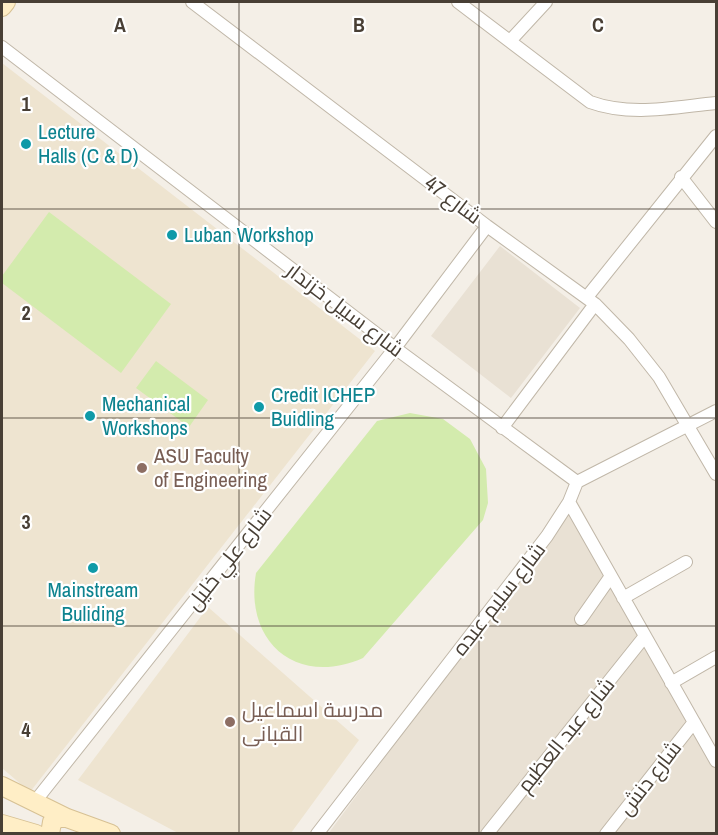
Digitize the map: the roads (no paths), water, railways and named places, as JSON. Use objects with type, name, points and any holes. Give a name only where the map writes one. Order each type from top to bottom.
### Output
[{"type":"main road","points":[[2,7],[6,2]]},
{"type":"main road","points":[[2,786],[33,804],[111,834]]},
{"type":"main road","points":[[50,834],[52,822],[59,818],[67,818]]},
{"type":"main road","points":[[2,824],[36,834]]},
{"type":"street","name":"شارع 47","points":[[192,2],[487,226],[591,300],[645,358],[717,474]]},
{"type":"street","points":[[458,2],[578,94],[605,108],[651,110],[717,103]]},
{"type":"street","points":[[510,41],[546,2]]},
{"type":"street","name":"شارع سبيل خزندار","points":[[2,47],[395,348],[578,482]]},
{"type":"street","points":[[502,428],[591,300],[681,177],[717,136]]},
{"type":"street","points":[[681,177],[717,222]]},
{"type":"street","name":"شارع علي خليل","points":[[33,804],[395,348],[487,226]]},
{"type":"street","points":[[578,482],[717,411]]},
{"type":"street","name":"شارع سليم عبده","points":[[317,834],[547,536],[569,502],[578,482]]},
{"type":"street","points":[[569,502],[717,760]]},
{"type":"street","points":[[623,598],[686,562]]},
{"type":"street","points":[[581,619],[611,576]]},
{"type":"street","name":"شارع عبد العظيم","points":[[487,834],[645,636]]},
{"type":"street","points":[[671,683],[717,657]]},
{"type":"street","name":"شارع دنش","points":[[606,834],[694,722]]},
{"type":"place","name":"Lecture Halls (C & D)","points":[[26,144]]},
{"type":"place","name":"Luban Workshop","points":[[172,235]]},
{"type":"place","name":"Credit ICHEP Buidling","points":[[259,407]]},
{"type":"place","name":"Mechanical Workshops","points":[[90,416]]},
{"type":"place","name":"ASU Faculty of Engineering","points":[[142,468]]},
{"type":"place","name":"Mainstream Buliding","points":[[93,568]]},
{"type":"place","name":"مدرسة اسماعيل القبانى","points":[[230,722]]}]
